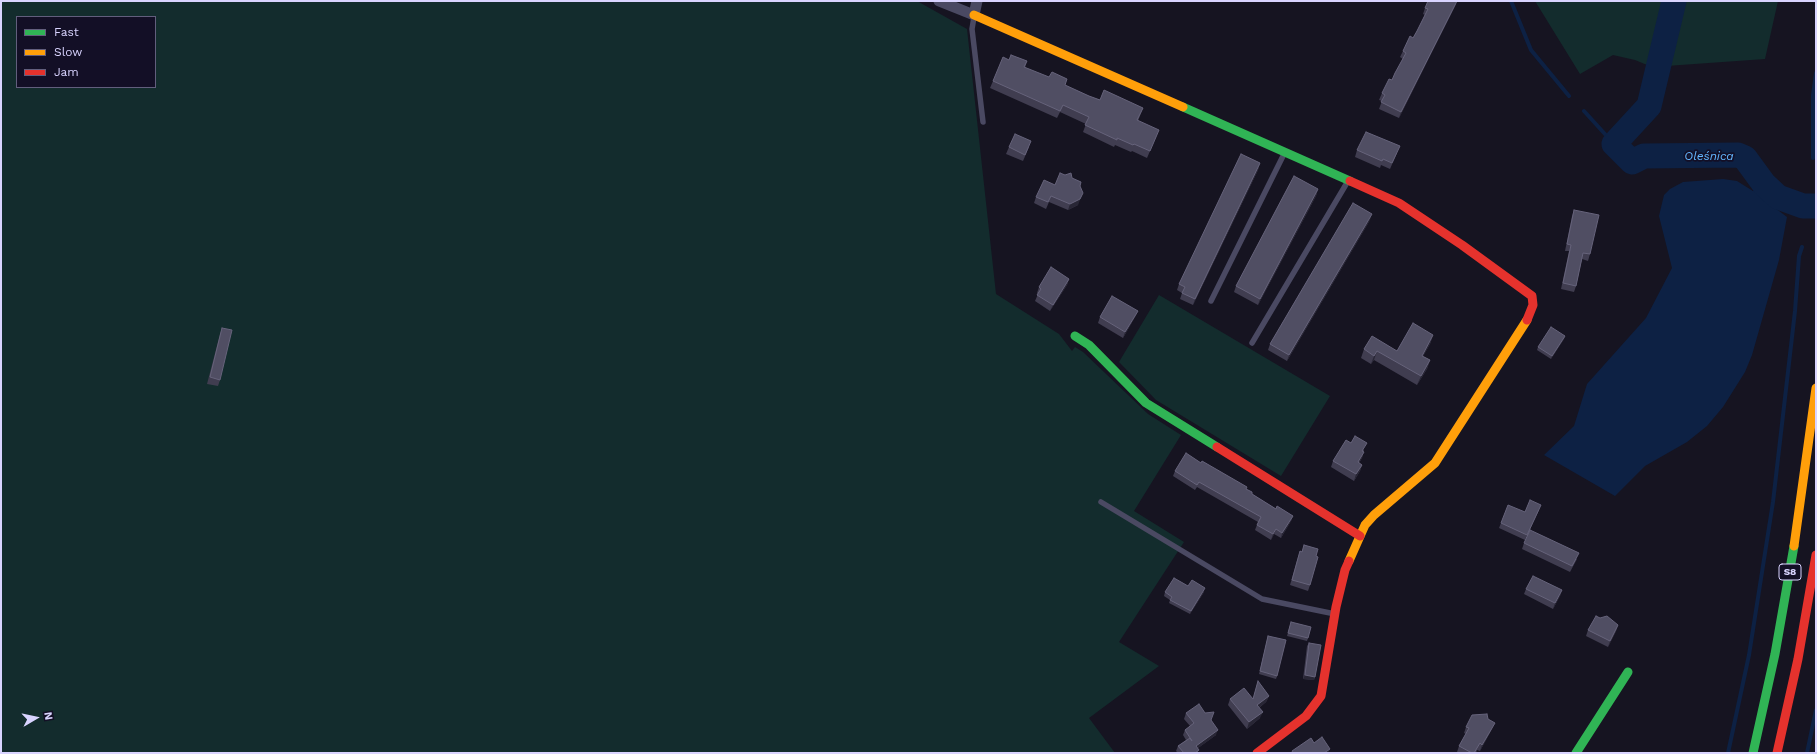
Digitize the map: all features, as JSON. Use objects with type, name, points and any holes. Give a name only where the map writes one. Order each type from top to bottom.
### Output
[{"type":"main road","points":[[974,15],[1399,203],[1532,296],[1534,305],[1529,317],[1435,463],[1374,515],[1365,525],[1345,570],[1335,614],[1321,696],[1306,716],[1257,753]]},
{"type":"main road","points":[[1075,336],[1089,345],[1146,403],[1360,536]]},
{"type":"main road","name":"S8","points":[[1753,753],[1786,596],[1816,388]]},
{"type":"main road","name":"S8","points":[[1777,753],[1798,659],[1816,555]]},
{"type":"main road","points":[[1576,753],[1628,672]]},
{"type":"street","points":[[939,1],[974,15],[977,1]]},
{"type":"lane","points":[[974,15],[972,29],[983,122]]},
{"type":"lane","points":[[1211,301],[1285,152]]},
{"type":"lane","points":[[1252,343],[1348,181]]},
{"type":"lane","points":[[1102,502],[1262,599],[1335,614]]},
{"type":"green space","points":[[1,1],[917,1],[967,29],[996,294],[1059,334],[1072,351],[1075,347],[1083,352],[1148,414],[1181,435],[1134,511],[1184,542],[1119,642],[1159,666],[1089,718],[1115,753],[1,753]]},
{"type":"green space","points":[[1535,1],[1778,1],[1765,59],[1652,67],[1635,60],[1613,55],[1580,74]]},
{"type":"green space","points":[[1159,295],[1330,396],[1281,476],[1156,400],[1119,362]]},
{"type":"water","points":[[1723,179],[1737,181],[1753,191],[1759,185],[1765,192],[1762,198],[1787,217],[1779,260],[1752,355],[1745,372],[1723,407],[1707,426],[1687,442],[1645,466],[1615,496],[1544,455],[1574,426],[1587,384],[1646,318],[1672,268],[1659,216],[1664,195],[1670,189],[1683,182]]},
{"type":"building","points":[[1428,1],[1457,1],[1401,112],[1381,102],[1385,95],[1382,93],[1389,79],[1392,80],[1406,53],[1403,51],[1410,36],[1413,38],[1428,9],[1425,8]]},
{"type":"building","points":[[1011,55],[1027,61],[1024,67],[1049,77],[1052,72],[1067,79],[1065,85],[1089,96],[1100,100],[1104,90],[1143,108],[1137,120],[1159,130],[1150,151],[1117,138],[1117,140],[1085,125],[1089,117],[1063,105],[1060,111],[993,81],[1003,57],[1009,60]]},
{"type":"building","points":[[1366,132],[1400,146],[1392,163],[1383,159],[1382,161],[1357,150]]},
{"type":"building","points":[[1015,134],[1031,141],[1025,155],[1009,147]]},
{"type":"building","points":[[1241,154],[1260,163],[1195,299],[1182,293],[1185,287],[1179,284]]},
{"type":"building","points":[[1060,173],[1065,175],[1071,173],[1072,178],[1081,182],[1080,186],[1083,193],[1080,199],[1070,204],[1051,196],[1048,202],[1036,197],[1044,180],[1055,185]]},
{"type":"building","points":[[1294,176],[1318,189],[1260,299],[1236,286]]},
{"type":"building","points":[[1353,203],[1372,214],[1289,355],[1270,344]]},
{"type":"building","points":[[1574,210],[1599,215],[1590,254],[1583,253],[1576,286],[1563,283],[1571,245],[1567,244]]},
{"type":"building","points":[[1051,267],[1069,279],[1053,305],[1037,295],[1041,289],[1039,287]]},
{"type":"building","points":[[1112,296],[1138,311],[1125,332],[1100,317]]},
{"type":"building","points":[[1413,323],[1433,335],[1422,356],[1430,360],[1421,376],[1377,351],[1374,356],[1364,349],[1372,336],[1397,351]]},
{"type":"building","points":[[1551,327],[1565,336],[1552,356],[1538,347]]},
{"type":"building","points":[[222,328],[232,330],[220,380],[210,377]]},
{"type":"building","points":[[1355,436],[1367,443],[1358,462],[1362,465],[1356,474],[1333,461],[1346,440],[1351,443]]},
{"type":"building","points":[[1186,453],[1201,463],[1202,461],[1247,487],[1246,489],[1252,492],[1252,494],[1276,509],[1277,506],[1293,516],[1282,533],[1276,529],[1273,534],[1257,525],[1261,517],[1199,482],[1197,485],[1175,471]]},
{"type":"building","points":[[1530,500],[1541,505],[1527,535],[1501,523],[1508,505],[1525,512]]},
{"type":"building","points":[[1530,530],[1579,553],[1572,566],[1524,543]]},
{"type":"building","points":[[1304,545],[1318,549],[1316,556],[1318,557],[1310,585],[1292,580],[1300,551],[1302,552]]},
{"type":"building","points":[[1533,576],[1562,590],[1555,603],[1526,589]]},
{"type":"building","points":[[1174,578],[1188,586],[1192,580],[1205,588],[1191,611],[1170,600],[1172,597],[1165,592]]},
{"type":"building","points":[[1596,616],[1600,618],[1607,616],[1618,625],[1610,641],[1588,630]]},
{"type":"building","points":[[1291,622],[1311,627],[1308,638],[1288,633]]},
{"type":"building","points":[[1268,636],[1286,640],[1277,676],[1260,671]]},
{"type":"building","points":[[1309,643],[1321,645],[1315,677],[1305,675]]},
{"type":"building","points":[[1258,681],[1269,696],[1257,705],[1263,712],[1249,722],[1230,699],[1244,688],[1253,699]]},
{"type":"building","points":[[1199,704],[1205,713],[1214,712],[1211,720],[1218,730],[1196,746],[1199,750],[1195,753],[1184,753],[1178,746],[1190,738],[1192,741],[1185,730],[1194,723],[1186,713]]},
{"type":"building","points":[[1487,714],[1488,719],[1495,723],[1482,745],[1480,743],[1474,753],[1459,746],[1469,728],[1466,727],[1472,715]]},
{"type":"building","points":[[1322,737],[1330,749],[1324,753],[1293,753],[1292,751],[1311,738],[1314,743]]},
{"type":"waterway","name":"Oleśnica","points":[[1511,1],[1531,50],[1569,96]]},
{"type":"waterway","name":"Oleśnica","points":[[1674,1],[1649,106],[1614,144],[1632,162],[1644,156],[1738,155],[1745,158],[1764,184],[1778,197],[1803,206],[1816,206]]},
{"type":"waterway","points":[[1813,158],[1813,95],[1816,73]]},
{"type":"waterway","name":"Oleśnica","points":[[1584,111],[1614,144]]},
{"type":"waterway","points":[[1728,753],[1749,655],[1773,502],[1795,311],[1799,256],[1802,247]]},
{"type":"waterway","points":[[1807,753],[1816,710]]},
{"type":"traffic: fast","points":[[1183,107],[1350,181]]},
{"type":"traffic: fast","points":[[1075,336],[1089,345],[1146,403],[1217,447]]},
{"type":"traffic: fast","points":[[1753,753],[1775,654],[1794,546]]},
{"type":"traffic: fast","points":[[1576,753],[1628,672]]},
{"type":"traffic: slow","points":[[974,15],[1183,107]]},
{"type":"traffic: slow","points":[[1349,561],[1365,525],[1374,515],[1435,463],[1527,320]]},
{"type":"traffic: slow","points":[[1794,546],[1816,388]]},
{"type":"traffic: jam","points":[[1350,181],[1399,203],[1462,245],[1532,296],[1533,305],[1527,320]]},
{"type":"traffic: jam","points":[[1217,447],[1360,536]]},
{"type":"traffic: jam","points":[[1777,753],[1798,659],[1816,555]]},
{"type":"traffic: jam","points":[[1257,753],[1306,716],[1321,696],[1336,607],[1345,570],[1349,561]]}]
